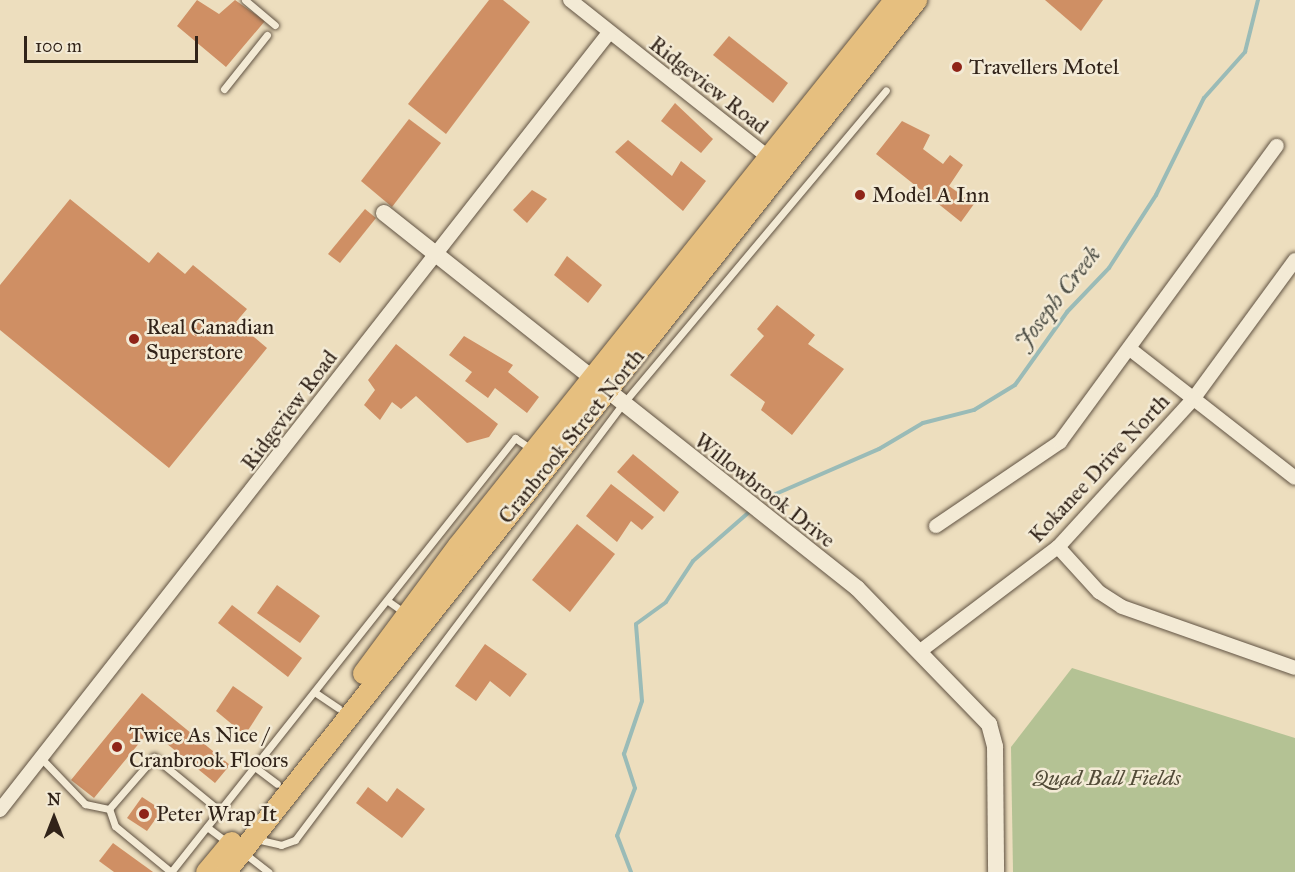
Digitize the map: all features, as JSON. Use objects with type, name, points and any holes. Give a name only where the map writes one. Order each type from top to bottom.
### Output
[{"type":"highway","name":"Cranbrook Street North","points":[[206,872],[240,844],[607,393],[894,0]]},
{"type":"highway","name":"Cranbrook Street North","points":[[776,163],[916,0]]},
{"type":"highway","name":"Cranbrook Street North","points":[[225,872],[277,784],[338,708],[406,614],[535,452],[607,393]]},
{"type":"street","name":"Ridgeview Road","points":[[570,0],[609,34],[776,163]]},
{"type":"street","name":"Ridgeview Road","points":[[0,810],[40,757],[213,545],[434,254],[609,34]]},
{"type":"street","name":"Kokanee Drive North","points":[[936,526],[1060,442],[1277,146]]},
{"type":"street","name":"Willowbrook Drive","points":[[384,213],[607,393],[857,588],[989,724],[996,872]]},
{"type":"street","name":"Kokanee Drive North","points":[[919,652],[1058,547],[1194,398],[1292,269]]},
{"type":"street","name":"Kokanee Drive North","points":[[1130,349],[1194,398]]},
{"type":"street","points":[[1194,398],[1295,477]]},
{"type":"street","points":[[1058,547],[1099,592],[1122,607],[1295,668]]},
{"type":"lane","points":[[245,0],[275,25]]},
{"type":"lane","points":[[224,88],[267,35]]},
{"type":"lane","points":[[240,844],[280,845],[296,840],[607,393],[886,90]]},
{"type":"lane","points":[[109,810],[115,826],[171,872],[316,693],[515,438],[535,452]]},
{"type":"lane","points":[[388,601],[406,614]]},
{"type":"lane","points":[[316,693],[338,708]]},
{"type":"lane","points":[[40,757],[85,804],[109,810]]},
{"type":"lane","points":[[109,810],[154,757],[220,811]]},
{"type":"lane","points":[[256,768],[277,784]]},
{"type":"lane","points":[[207,827],[240,844],[268,872]]},
{"type":"green space","name":"Quad Ball Fields","points":[[1072,668],[1295,738],[1295,872],[1013,872],[1011,747]]},
{"type":"building","points":[[197,0],[219,14],[235,0],[265,21],[226,67],[177,26]]},
{"type":"building","points":[[489,0],[503,0],[530,22],[446,134],[408,104]]},
{"type":"building","points":[[1045,0],[1103,0],[1081,31]]},
{"type":"building","points":[[729,36],[788,83],[773,103],[713,55]]},
{"type":"building","points":[[675,103],[713,139],[701,153],[661,121]]},
{"type":"building","points":[[409,119],[441,143],[392,207],[361,181]]},
{"type":"building","points":[[902,121],[930,135],[923,149],[943,164],[950,155],[963,165],[949,186],[974,204],[961,222],[876,154]]},
{"type":"building","points":[[628,140],[672,176],[681,161],[706,181],[683,211],[615,152]]},
{"type":"building","points":[[532,190],[547,199],[527,223],[513,210]]},
{"type":"building","name":"Real Canadian Superstore","points":[[70,199],[149,263],[158,252],[185,274],[193,265],[247,309],[236,322],[267,348],[169,468],[0,330],[0,285]]},
{"type":"building","points":[[365,209],[376,218],[340,263],[328,254]]},
{"type":"building","points":[[567,256],[602,285],[588,303],[554,275]]},
{"type":"building","points":[[777,305],[815,335],[808,344],[844,369],[792,435],[761,410],[765,402],[730,375],[764,336],[757,329]]},
{"type":"building","points":[[464,336],[513,365],[508,372],[539,397],[527,413],[495,388],[488,398],[465,381],[472,372],[449,355]]},
{"type":"building","points":[[396,344],[498,424],[489,437],[467,443],[416,396],[401,409],[392,402],[380,420],[364,405],[375,390],[368,380]]},
{"type":"building","points":[[633,454],[679,492],[664,512],[617,472]]},
{"type":"building","points":[[611,484],[654,517],[642,530],[631,521],[617,542],[586,516]]},
{"type":"building","points":[[577,524],[615,554],[570,612],[532,580]]},
{"type":"building","points":[[277,585],[320,616],[300,643],[257,613]]},
{"type":"building","points":[[232,605],[302,658],[288,677],[218,623]]},
{"type":"building","points":[[485,644],[527,674],[510,697],[490,681],[476,701],[455,686]]},
{"type":"building","points":[[233,686],[263,707],[245,735],[216,711]]},
{"type":"building","name":"Twice As Nice / Cranbrook Floors","points":[[142,693],[230,765],[215,783],[150,730],[94,798],[71,780]]},
{"type":"building","points":[[368,787],[387,802],[397,788],[425,809],[402,838],[356,803]]},
{"type":"building","name":"Peter Wrap It","points":[[142,797],[162,810],[147,831],[127,818]]},
{"type":"building","points":[[113,843],[153,872],[114,872],[99,861]]},
{"type":"waterway","name":"Joseph Creek","points":[[771,496],[879,449],[923,423],[974,410],[1015,385],[1067,312],[1109,268],[1156,195],[1204,98],[1245,52],[1258,0]]},
{"type":"waterway","name":"Joseph Creek","points":[[631,872],[617,836],[635,788],[624,754],[642,701],[636,624],[666,602],[693,561],[748,513]]},
{"type":"place","name":"Travellers Motel","points":[[957,67]]},
{"type":"place","name":"Model A Inn","points":[[860,195]]},
{"type":"place","name":"Real Canadian Superstore","points":[[134,339]]},
{"type":"place","name":"Twice As Nice / Cranbrook Floors","points":[[117,747]]},
{"type":"place","name":"Peter Wrap It","points":[[144,814]]}]
